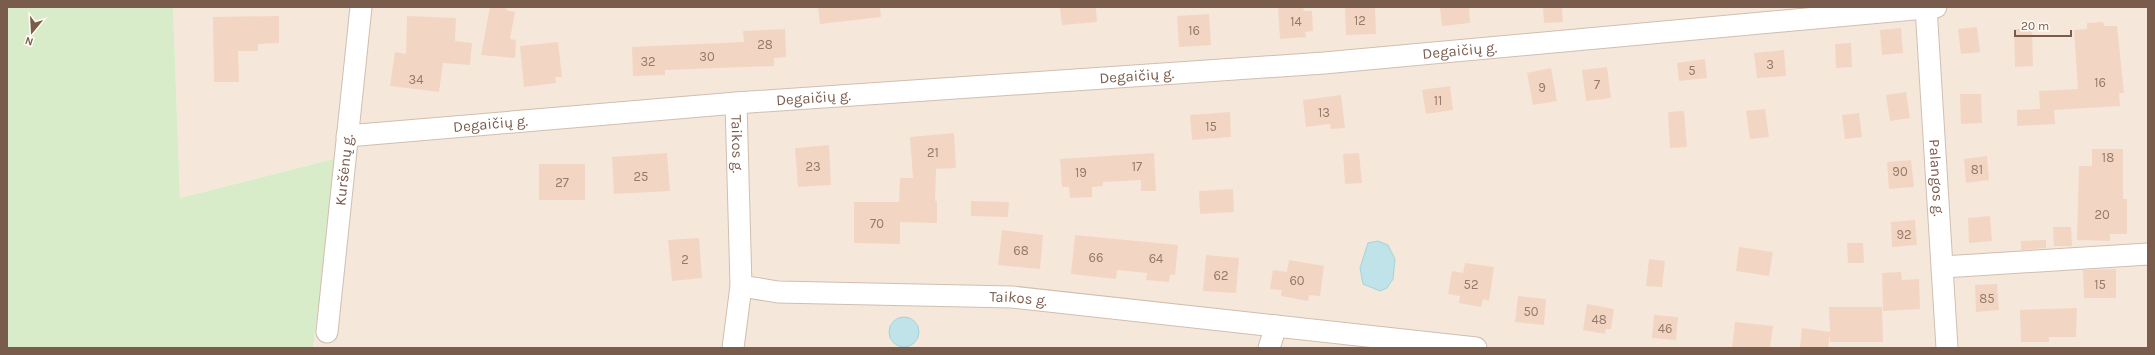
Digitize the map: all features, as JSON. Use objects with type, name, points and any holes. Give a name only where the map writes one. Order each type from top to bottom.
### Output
[{"type":"street","name":"Kuršėnų g.","points":[[326,332],[361,7]]},
{"type":"street","name":"Degaičių g.","points":[[347,136],[736,104],[1324,63],[1929,7]]},
{"type":"street","name":"Palangos g.","points":[[1929,7],[1947,348]]},
{"type":"street","name":"Taikos g.","points":[[736,104],[741,286],[778,292],[1012,297],[1476,348]]},
{"type":"street","points":[[1943,267],[2148,254]]},
{"type":"street","points":[[733,348],[741,286]]},
{"type":"street","points":[[1269,348],[1276,326]]},
{"type":"shaded area","points":[[173,7],[2148,7],[2148,348],[313,348],[337,158],[180,198]]},
{"type":"green space","points":[[7,7],[173,7],[180,198],[337,158],[313,348],[7,348]]},
{"type":"water","points":[[1378,241],[1388,245],[1395,259],[1393,279],[1387,288],[1380,291],[1363,284],[1360,268],[1368,243]]},
{"type":"water","points":[[904,317],[910,318],[918,326],[918,338],[910,346],[904,347],[898,346],[890,338],[889,332],[890,326],[898,318]]},
{"type":"building","points":[[490,7],[506,7],[506,10],[515,12],[510,39],[516,40],[515,58],[481,55]]},
{"type":"building","points":[[818,7],[880,7],[881,17],[820,24]]},
{"type":"building","points":[[1060,7],[1096,7],[1097,22],[1062,25]]},
{"type":"building","points":[[1278,7],[1303,7],[1304,11],[1312,11],[1313,31],[1305,32],[1306,37],[1280,39]]},
{"type":"building","points":[[1345,7],[1375,7],[1376,34],[1346,35]]},
{"type":"building","points":[[1440,7],[1469,7],[1470,23],[1442,26]]},
{"type":"building","points":[[1543,7],[1562,7],[1563,22],[1544,23]]},
{"type":"building","points":[[1209,14],[1211,45],[1179,47],[1177,16]]},
{"type":"building","points":[[279,16],[279,43],[258,44],[258,51],[238,51],[239,82],[214,82],[213,17]]},
{"type":"building","points":[[407,16],[456,18],[455,41],[472,43],[470,65],[443,63],[439,92],[390,86],[395,52],[406,54]]},
{"type":"building","points":[[2103,22],[2104,26],[2117,26],[2124,93],[2119,93],[2120,106],[2054,110],[2055,124],[2017,126],[2017,110],[2040,109],[2039,91],[2078,89],[2074,30],[2087,29],[2087,23]]},
{"type":"building","points":[[1977,27],[1980,52],[1961,54],[1958,29]]},
{"type":"building","points":[[1901,28],[1903,53],[1882,55],[1880,30]]},
{"type":"building","points":[[785,29],[786,57],[774,58],[774,66],[665,70],[665,75],[633,76],[632,47],[744,42],[743,31]]},
{"type":"building","points":[[2014,29],[2032,29],[2033,66],[2015,67]]},
{"type":"building","points":[[558,42],[562,77],[555,77],[556,83],[524,87],[520,46]]},
{"type":"building","points":[[1851,43],[1852,67],[1836,68],[1835,44]]},
{"type":"building","points":[[1784,50],[1786,76],[1757,78],[1754,53]]},
{"type":"building","points":[[1705,59],[1707,78],[1679,81],[1677,63]]},
{"type":"building","points":[[1607,67],[1611,98],[1586,101],[1582,70]]},
{"type":"building","points":[[1551,68],[1557,101],[1533,105],[1527,73]]},
{"type":"building","points":[[1450,86],[1453,110],[1426,114],[1422,90]]},
{"type":"building","points":[[1906,92],[1910,118],[1890,121],[1886,95]]},
{"type":"building","points":[[1960,94],[1981,94],[1982,123],[1961,124]]},
{"type":"building","points":[[1341,95],[1345,128],[1331,129],[1330,124],[1306,127],[1303,100]]},
{"type":"building","points":[[1765,109],[1769,137],[1750,139],[1746,111]]},
{"type":"building","points":[[1684,111],[1687,147],[1670,148],[1668,112]]},
{"type":"building","points":[[1230,112],[1231,137],[1192,140],[1190,115]]},
{"type":"building","points":[[1859,113],[1862,137],[1845,139],[1842,115]]},
{"type":"building","points":[[954,133],[956,168],[936,169],[935,201],[937,201],[937,223],[900,222],[900,244],[854,243],[854,202],[899,202],[900,178],[913,178],[910,137]]},
{"type":"building","points":[[829,145],[831,185],[798,187],[795,148]]},
{"type":"building","points":[[2092,149],[2123,149],[2123,199],[2127,199],[2127,234],[2110,234],[2110,241],[2077,240],[2079,166],[2092,166]]},
{"type":"building","points":[[667,153],[670,191],[614,194],[612,157]]},
{"type":"building","points":[[1154,153],[1156,191],[1141,191],[1141,180],[1103,182],[1103,186],[1092,187],[1092,197],[1070,198],[1069,187],[1062,187],[1060,159]]},
{"type":"building","points":[[1359,153],[1362,183],[1345,184],[1343,154]]},
{"type":"building","points":[[1987,156],[1989,180],[1966,183],[1964,159]]},
{"type":"building","points":[[1911,160],[1914,187],[1889,189],[1887,162]]},
{"type":"building","points":[[539,164],[585,164],[585,200],[539,200]]},
{"type":"building","points":[[1233,189],[1234,212],[1200,214],[1199,191]]},
{"type":"building","points":[[971,201],[1009,202],[1008,217],[971,216]]},
{"type":"building","points":[[1990,216],[1992,241],[1969,243],[1968,218]]},
{"type":"building","points":[[1915,220],[1917,245],[1892,247],[1891,222]]},
{"type":"building","points":[[2053,227],[2071,227],[2072,246],[2054,246]]},
{"type":"building","points":[[1002,230],[1043,235],[1040,269],[998,265]]},
{"type":"building","points":[[1075,235],[1178,245],[1175,275],[1170,274],[1169,282],[1146,280],[1147,273],[1117,270],[1116,279],[1071,274]]},
{"type":"building","points":[[699,238],[702,278],[672,281],[668,240]]},
{"type":"building","points":[[2046,240],[2046,248],[2021,250],[2021,241]]},
{"type":"building","points":[[1847,243],[1863,243],[1864,263],[1848,263]]},
{"type":"building","points":[[1739,247],[1773,252],[1769,276],[1736,271]]},
{"type":"building","points":[[1206,255],[1239,258],[1236,293],[1203,291]]},
{"type":"building","points":[[1649,259],[1665,261],[1662,287],[1646,286]]},
{"type":"building","points":[[1289,260],[1324,266],[1320,296],[1309,295],[1308,301],[1281,296],[1282,290],[1270,289],[1273,270],[1287,272]]},
{"type":"building","points":[[1465,263],[1494,267],[1489,301],[1483,299],[1481,307],[1459,303],[1460,296],[1448,294],[1452,271],[1463,273]]},
{"type":"building","points":[[2116,269],[2116,298],[2084,298],[2083,270]]},
{"type":"building","points":[[1901,272],[1902,280],[1919,279],[1920,309],[1883,311],[1882,273]]},
{"type":"building","points":[[1997,284],[1999,310],[1976,312],[1975,285]]},
{"type":"building","points":[[1518,296],[1546,299],[1544,325],[1515,322]]},
{"type":"building","points":[[1587,304],[1614,309],[1611,329],[1606,329],[1605,334],[1583,330]]},
{"type":"building","points":[[1829,307],[1882,307],[1883,342],[1830,342],[1830,334],[1828,348],[1800,348],[1802,328],[1830,332]]},
{"type":"building","points":[[2077,308],[2076,337],[2049,337],[2049,342],[2021,342],[2020,310]]},
{"type":"building","points":[[1654,315],[1678,317],[1676,340],[1652,338]]},
{"type":"building","points":[[1735,322],[1773,326],[1770,348],[1732,348]]}]
